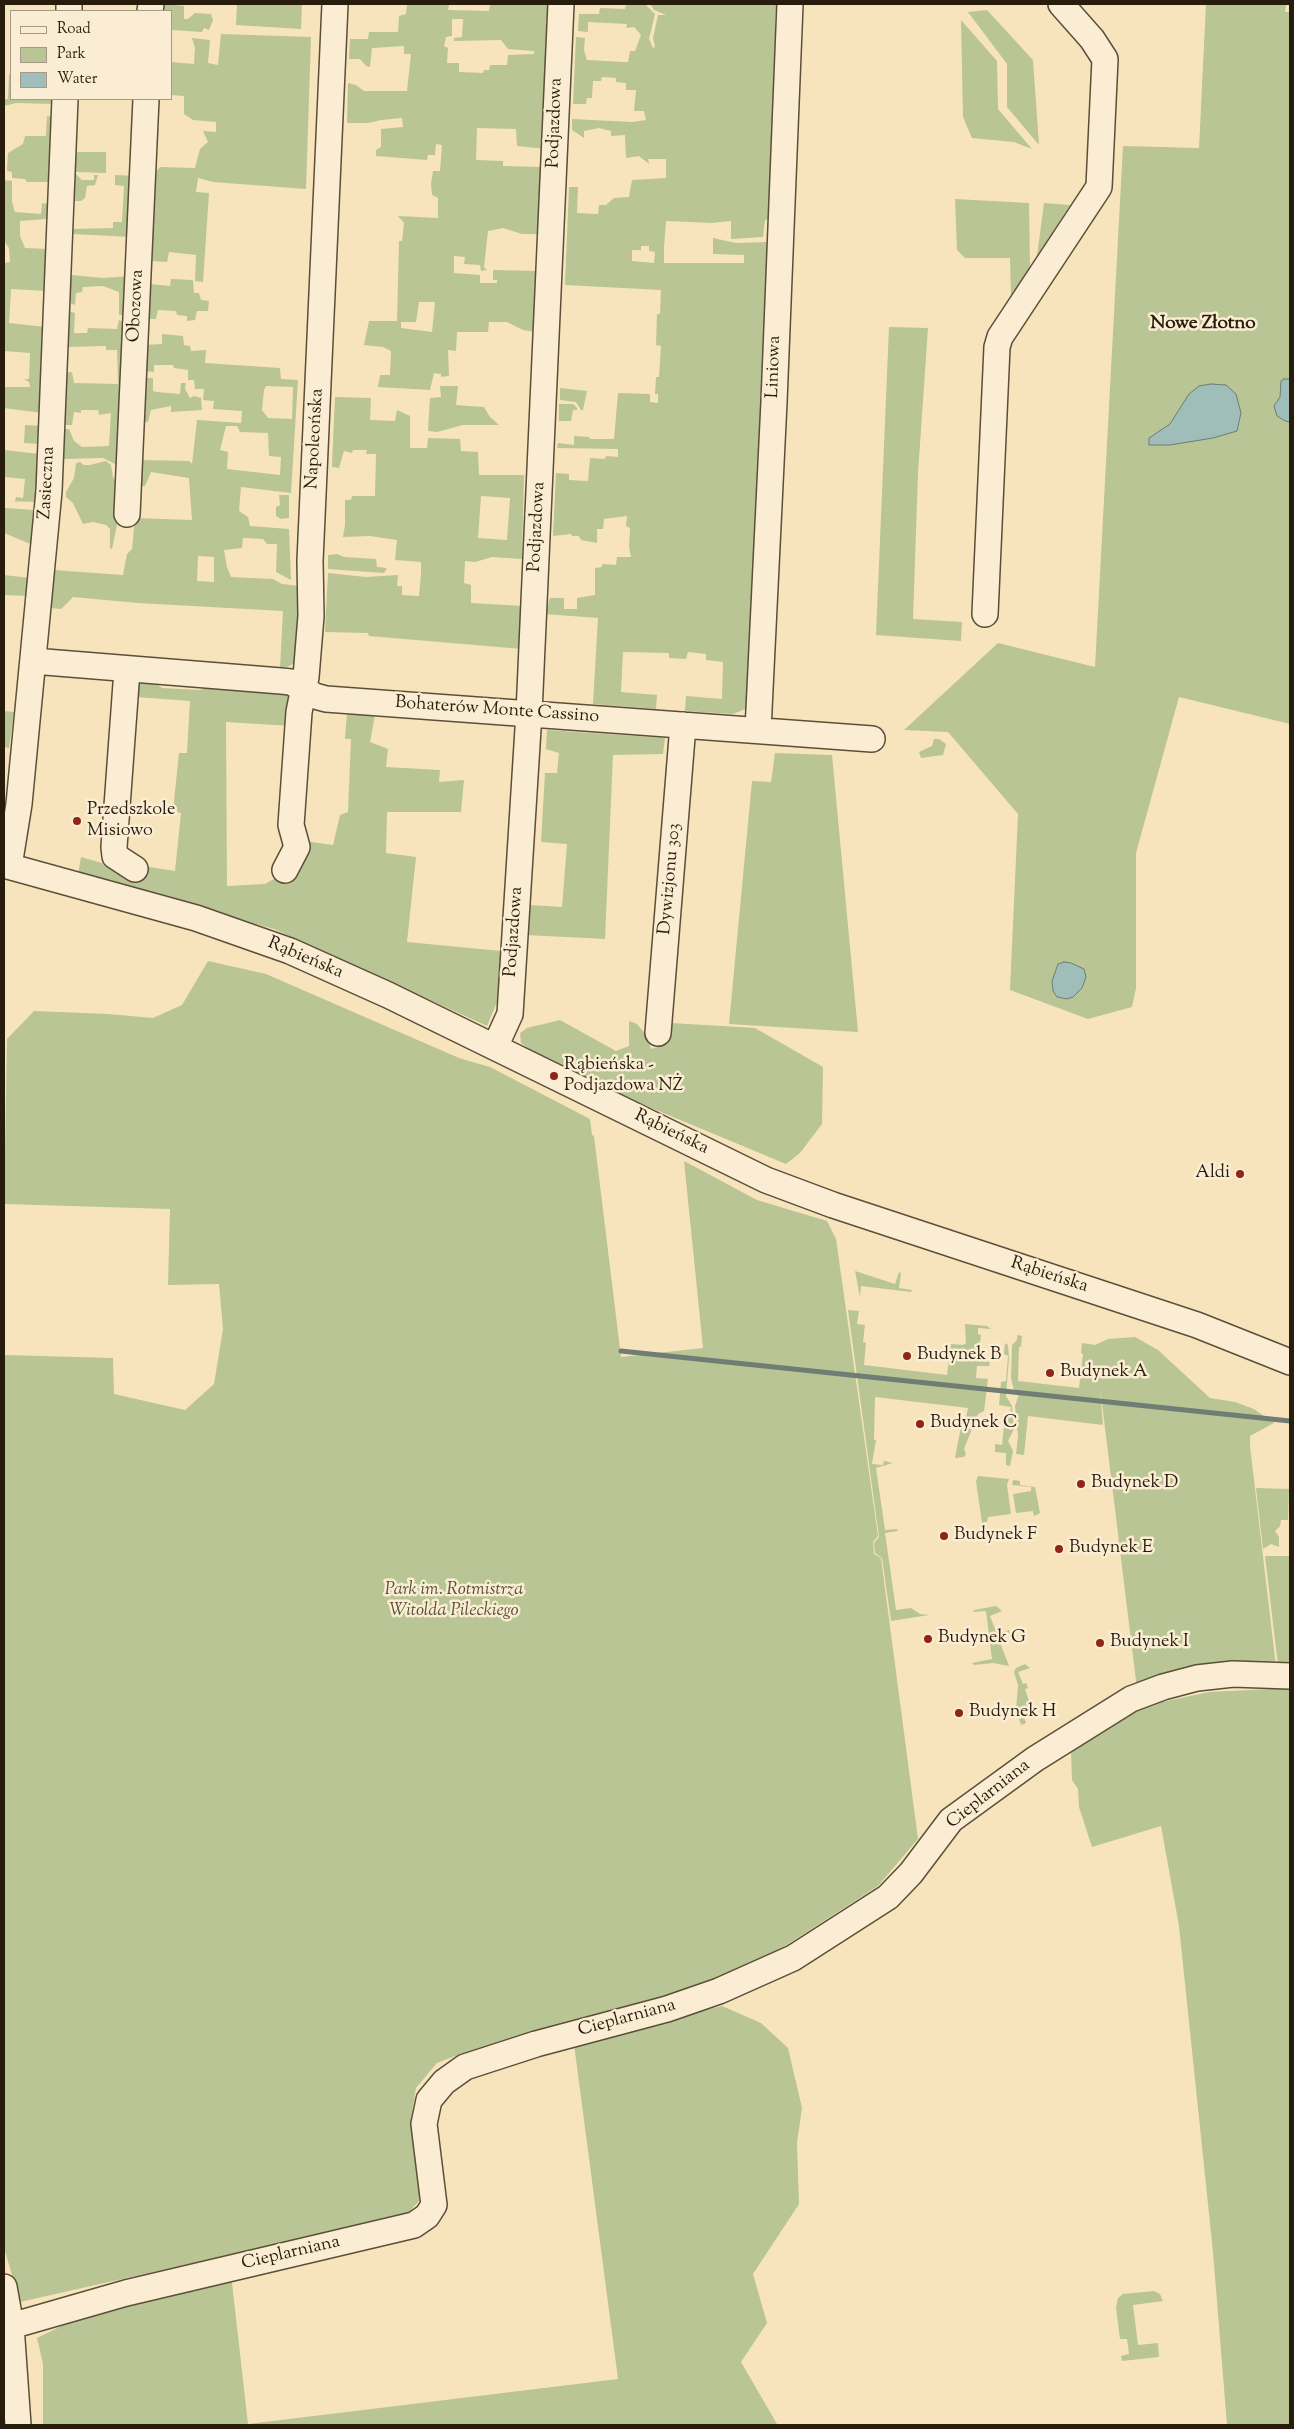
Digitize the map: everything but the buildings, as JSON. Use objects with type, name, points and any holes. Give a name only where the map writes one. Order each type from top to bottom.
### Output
[{"type":"street","name":"Napoleońska","points":[[285,870],[297,847],[291,825],[299,712],[311,616],[310,573],[335,4]]},
{"type":"street","name":"Podjazdowa","points":[[495,1047],[510,1014],[529,713],[561,4]]},
{"type":"street","name":"Liniowa","points":[[758,730],[774,402],[790,4]]},
{"type":"street","points":[[985,614],[997,347],[1000,338],[1099,187],[1104,59],[1092,39],[1061,4]]},
{"type":"street","name":"Zasieczna","points":[[6,865],[18,811],[49,491],[65,100]]},
{"type":"street","name":"Obozowa","points":[[127,514],[146,100]]},
{"type":"street","name":"Bohaterów Monte Cassino","points":[[33,661],[291,682],[326,698],[872,738]]},
{"type":"street","points":[[127,670],[114,847],[115,856],[135,869]]},
{"type":"street","name":"Dywizjonu 303","points":[[658,1033],[683,725]]},
{"type":"street","name":"Rąbieńska","points":[[6,865],[196,918],[262,940],[388,995],[774,1183],[833,1205],[1197,1325],[1290,1362]]},
{"type":"street","name":"Cieplarniana","points":[[11,2326],[126,2293],[414,2225],[427,2216],[434,2205],[424,2124],[429,2100],[444,2082],[465,2067],[536,2044],[668,2009],[719,1990],[793,1958],[888,1897],[911,1873],[951,1820],[1035,1759],[1131,1699],[1163,1687],[1198,1678],[1259,1674],[1290,1676]]},
{"type":"street","points":[[4,2287],[11,2326],[18,2425]]},
{"type":"green space","points":[[162,4],[184,6],[184,19],[188,19],[195,13],[211,14],[213,20],[209,30],[204,28],[202,32],[172,30],[172,10],[161,10]]},
{"type":"green space","points":[[237,4],[302,4],[301,29],[236,25]]},
{"type":"green space","points":[[407,4],[456,4],[449,5],[448,10],[489,11],[490,4],[553,4],[546,149],[517,146],[516,129],[477,128],[476,160],[503,161],[503,166],[543,167],[540,234],[522,234],[503,228],[488,231],[484,267],[487,270],[481,271],[480,265],[464,264],[465,257],[454,256],[454,273],[480,275],[480,283],[497,283],[497,280],[493,280],[493,270],[538,271],[536,332],[523,330],[507,322],[489,322],[488,332],[457,332],[456,351],[448,350],[449,376],[441,377],[441,374],[434,373],[430,390],[378,387],[380,375],[390,375],[391,351],[383,347],[364,345],[369,321],[397,321],[399,241],[402,241],[404,223],[398,216],[438,218],[438,198],[432,195],[431,184],[433,171],[440,171],[442,145],[436,144],[435,155],[428,155],[427,160],[376,156],[376,150],[381,147],[381,129],[403,127],[402,118],[368,123],[347,123],[348,83],[356,85],[364,91],[407,91],[411,54],[404,54],[404,46],[372,48],[370,67],[366,66],[360,59],[349,59],[350,39],[368,39],[369,32],[398,32],[399,16],[406,14]],"holes":[[[452,19],[463,19],[462,37],[454,38],[454,41],[501,40],[508,49],[534,51],[534,54],[508,55],[507,65],[490,65],[489,70],[484,70],[483,73],[459,72],[459,63],[447,63],[448,48],[444,46],[446,37],[452,36]],[[419,302],[435,302],[432,332],[401,328],[401,322],[416,322]]]},
{"type":"green space","points":[[626,4],[645,4],[655,14],[649,39],[653,48],[655,47],[653,38],[658,15],[666,15],[654,10],[650,4],[776,4],[769,219],[765,220],[763,237],[731,239],[731,221],[712,223],[666,221],[664,247],[664,263],[744,263],[744,255],[713,254],[713,238],[736,243],[768,242],[748,708],[733,714],[685,711],[686,696],[722,699],[723,662],[706,660],[706,654],[688,652],[686,659],[669,658],[669,653],[623,652],[621,692],[657,695],[656,709],[593,704],[598,618],[545,614],[550,598],[564,598],[564,609],[577,609],[577,598],[595,595],[595,568],[602,567],[602,564],[616,565],[617,557],[631,557],[629,547],[630,528],[626,526],[627,516],[604,519],[603,529],[597,529],[597,543],[581,540],[579,536],[572,536],[571,534],[553,536],[556,473],[569,474],[569,480],[588,481],[590,458],[605,459],[606,456],[618,457],[618,449],[557,448],[558,443],[574,445],[574,436],[589,437],[590,439],[614,439],[618,393],[650,394],[650,402],[658,403],[658,394],[655,394],[656,377],[659,377],[661,346],[656,345],[657,314],[660,314],[661,290],[565,285],[569,187],[578,187],[577,213],[598,214],[599,205],[606,205],[614,198],[629,197],[632,180],[666,178],[666,159],[648,159],[649,164],[639,156],[626,158],[625,135],[611,136],[611,131],[599,128],[584,131],[584,138],[572,130],[572,119],[632,122],[646,120],[644,111],[634,111],[636,90],[626,90],[626,83],[616,82],[616,78],[602,77],[601,81],[593,81],[592,98],[587,98],[586,104],[573,104],[576,37],[585,38],[584,50],[587,60],[628,62],[630,51],[635,51],[641,35],[634,27],[626,28],[627,24],[588,22],[588,32],[578,31],[579,14],[599,14],[600,8],[625,9]],"holes":[[[641,246],[649,246],[649,251],[655,252],[654,263],[632,261],[632,250],[641,250]]]},
{"type":"green space","points":[[1206,4],[1286,4],[1285,12],[1290,12],[1290,724],[1179,697],[1136,853],[1136,988],[1132,1007],[1088,1019],[1010,990],[1018,814],[948,732],[904,730],[998,643],[1095,667],[1123,146],[1199,148]]},
{"type":"green space","points":[[987,10],[1033,60],[1039,145],[1007,107],[1007,64],[968,12]]},
{"type":"green space","points":[[961,20],[997,61],[998,109],[1032,149],[1014,142],[972,138],[963,117]]},
{"type":"green space","points":[[221,34],[311,37],[306,189],[213,182],[198,178],[196,192],[209,193],[203,282],[195,281],[196,255],[169,252],[167,262],[151,261],[156,172],[160,167],[195,168],[200,149],[208,142],[203,131],[216,132],[216,122],[193,120],[184,114],[184,96],[172,95],[172,62],[194,64],[195,48],[192,38],[210,40],[208,63],[218,65]]},
{"type":"green space","points":[[10,74],[10,100],[53,100],[53,104],[16,103],[4,106],[4,99],[8,99]]},
{"type":"green space","points":[[47,116],[53,117],[50,182],[27,182],[25,179],[12,178],[12,172],[7,171],[8,153],[23,144],[25,136],[46,136]]},
{"type":"green space","points":[[75,152],[106,152],[106,173],[75,172]]},
{"type":"green space","points":[[75,173],[82,180],[94,180],[94,175],[98,175],[95,185],[87,186],[85,198],[81,201],[74,201]]},
{"type":"green space","points":[[115,175],[135,176],[132,237],[72,234],[73,229],[113,228],[113,222],[122,222],[124,186],[115,185]]},
{"type":"green space","points":[[4,180],[12,181],[12,202],[15,212],[41,214],[42,203],[48,204],[46,219],[20,221],[20,236],[25,248],[47,249],[46,291],[11,289],[9,323],[45,327],[42,413],[4,408],[4,387],[30,387],[29,382],[24,379],[29,379],[30,353],[4,351],[4,263],[10,262],[9,248],[4,241]]},
{"type":"green space","points":[[955,199],[1029,203],[1030,267],[1011,296],[1010,258],[965,258],[957,250]]},
{"type":"green space","points":[[1044,203],[1070,205],[1037,256]]},
{"type":"green space","points":[[71,275],[103,278],[131,276],[129,315],[119,315],[119,292],[103,286],[83,287],[82,292],[76,293],[75,305],[70,303]]},
{"type":"green space","points":[[171,279],[193,280],[194,293],[199,293],[201,300],[209,301],[208,311],[197,311],[195,320],[187,321],[187,316],[177,315],[176,311],[158,310],[156,319],[147,319],[149,284],[170,286]]},
{"type":"green space","points":[[69,311],[75,313],[74,333],[87,333],[88,328],[117,329],[119,320],[126,323],[118,480],[115,464],[103,458],[64,459],[62,429],[69,429],[74,441],[82,447],[109,446],[111,413],[99,415],[98,410],[81,410],[81,413],[74,412],[72,425],[62,425],[63,373],[72,372],[74,383],[118,384],[117,350],[106,350],[106,346],[67,347]]},
{"type":"green space","points":[[889,327],[928,328],[918,473],[913,619],[962,622],[961,641],[876,635]]},
{"type":"green space","points":[[162,334],[183,336],[184,345],[190,346],[191,351],[206,350],[205,363],[280,368],[281,379],[298,380],[291,493],[241,487],[239,511],[248,517],[250,526],[289,529],[291,580],[276,572],[277,544],[267,544],[263,539],[243,538],[242,548],[224,550],[231,577],[273,579],[282,584],[301,586],[295,663],[287,667],[280,668],[283,611],[138,603],[73,597],[61,609],[51,608],[53,570],[123,575],[127,554],[132,549],[135,518],[192,520],[189,478],[151,472],[145,486],[140,486],[141,460],[189,461],[192,464],[197,420],[241,423],[242,411],[213,409],[214,401],[203,400],[204,389],[195,389],[194,380],[188,380],[188,370],[174,368],[173,365],[154,365],[154,372],[144,371],[143,345],[162,344]],"holes":[[[266,386],[293,387],[292,419],[268,418],[262,410]],[[226,426],[237,426],[240,432],[268,433],[269,456],[281,457],[280,475],[227,469],[228,452],[220,450]],[[198,556],[214,557],[214,582],[197,581]]]},
{"type":"green space","points":[[143,378],[153,378],[153,391],[157,392],[180,394],[181,383],[186,383],[185,389],[190,398],[194,396],[201,398],[202,410],[171,412],[171,406],[151,410],[148,422],[142,422]]},
{"type":"green space","points":[[440,386],[458,386],[456,405],[484,407],[490,417],[499,425],[463,425],[437,432],[428,431],[430,398],[441,397]]},
{"type":"green space","points":[[560,388],[587,391],[583,410],[581,410],[576,402],[560,400]]},
{"type":"green space","points":[[335,397],[371,398],[370,420],[395,421],[397,410],[410,416],[410,448],[427,448],[428,438],[460,439],[461,451],[478,452],[479,475],[524,475],[522,559],[492,557],[475,562],[465,561],[464,583],[471,585],[471,603],[524,606],[522,649],[369,636],[368,633],[325,632],[328,573],[366,577],[398,575],[397,586],[402,586],[402,595],[419,596],[421,574],[421,562],[395,560],[397,540],[370,536],[343,537],[345,500],[351,500],[352,496],[375,496],[376,454],[366,454],[367,450],[353,450],[352,453],[344,451],[339,468],[332,467]],"holes":[[[481,496],[510,498],[507,540],[478,538]]]},
{"type":"green space","points":[[559,404],[573,404],[577,408],[577,410],[573,410],[571,421],[559,421]]},
{"type":"green space","points":[[25,425],[41,426],[40,444],[24,443]]},
{"type":"green space","points":[[4,450],[39,454],[36,502],[4,501],[15,501],[16,497],[23,498],[25,479],[4,477]]},
{"type":"green space","points":[[106,461],[111,465],[113,477],[117,484],[117,525],[112,549],[110,548],[110,529],[106,525],[93,522],[83,524],[73,503],[66,497],[66,492],[74,478],[76,463],[80,462],[84,465],[90,465]]},
{"type":"green space","points":[[279,495],[289,495],[289,518],[281,519],[276,516],[276,507],[280,505]]},
{"type":"green space","points":[[4,508],[36,510],[33,545],[4,533]]},
{"type":"green space","points":[[337,554],[344,557],[376,559],[377,567],[387,568],[384,573],[328,569],[328,555]]},
{"type":"green space","points":[[4,575],[30,578],[28,596],[4,595]]},
{"type":"green space","points":[[151,680],[162,688],[200,690],[217,684],[282,688],[292,695],[292,726],[226,722],[227,886],[265,884],[299,865],[305,841],[333,845],[340,815],[348,812],[351,739],[345,739],[347,713],[375,715],[370,742],[388,749],[386,767],[440,770],[439,782],[464,780],[461,812],[387,812],[386,853],[416,857],[407,942],[501,951],[497,1002],[487,1026],[274,929],[78,874],[81,857],[119,868],[136,865],[175,871],[181,813],[173,811],[179,753],[187,753],[190,701],[136,697],[137,683]]},
{"type":"green space","points":[[4,711],[14,712],[9,748],[4,747]]},
{"type":"green space","points":[[547,730],[665,738],[663,754],[613,755],[605,939],[526,935],[529,905],[562,907],[567,844],[541,842],[545,773],[557,773],[559,753],[546,749]]},
{"type":"green space","points":[[934,739],[939,739],[946,744],[943,755],[921,758],[919,752],[932,746]]},
{"type":"green space","points":[[775,753],[832,755],[858,1032],[729,1024],[752,781],[771,782]]},
{"type":"green space","name":"Park im. Rotmistrza Witolda Pileckiego","points":[[208,961],[266,974],[459,1058],[490,1067],[590,1119],[592,1135],[594,1136],[621,1357],[703,1348],[684,1161],[757,1200],[827,1221],[836,1239],[878,1536],[873,1542],[874,1554],[881,1558],[918,1839],[878,1886],[777,1951],[717,1978],[655,2002],[460,2054],[437,2063],[416,2088],[411,2118],[421,2186],[419,2201],[406,2215],[20,2302],[4,2248],[4,1355],[113,1358],[114,1394],[185,1410],[214,1384],[223,1329],[219,1284],[168,1285],[170,1209],[4,1204],[7,1039],[34,1011],[153,1018],[182,1005]]},
{"type":"green space","points":[[560,1020],[616,1051],[629,1046],[629,1021],[637,1024],[647,1036],[651,1049],[664,1045],[671,1023],[755,1028],[823,1067],[822,1124],[800,1153],[786,1164],[613,1092],[534,1053],[521,1043],[520,1033],[527,1028]]},
{"type":"green space","points":[[855,1271],[895,1284],[899,1272],[901,1273],[899,1288],[912,1290],[911,1292],[861,1286],[860,1297]]},
{"type":"green space","points":[[848,1310],[859,1311],[857,1324],[865,1325],[863,1342],[866,1343],[864,1365],[947,1375],[951,1344],[963,1345],[966,1343],[965,1324],[987,1326],[991,1329],[978,1328],[978,1334],[981,1335],[978,1361],[990,1362],[989,1366],[977,1366],[976,1378],[988,1379],[984,1411],[978,1414],[964,1449],[966,1454],[964,1457],[955,1458],[961,1427],[964,1427],[968,1408],[875,1397],[874,1440],[876,1440],[872,1464],[883,1465],[884,1461],[893,1463],[876,1468],[885,1530],[897,1529],[898,1531],[885,1533],[896,1610],[911,1608],[920,1614],[929,1615],[891,1621],[882,1558],[875,1553],[874,1543],[879,1537]]},
{"type":"green space","points":[[1017,1335],[1022,1336],[1021,1347],[1019,1347],[1018,1381],[1079,1388],[1083,1354],[1081,1353],[1082,1343],[1095,1345],[1108,1339],[1135,1337],[1158,1350],[1210,1398],[1235,1402],[1254,1409],[1274,1423],[1250,1436],[1250,1446],[1276,1667],[1137,1689],[1100,1387],[1103,1425],[1028,1416],[1024,1455],[1016,1454],[1018,1436],[1015,1406],[1019,1394],[1014,1390],[1011,1378],[1012,1345],[1017,1340]]},
{"type":"green space","points":[[1005,1343],[1008,1345],[1009,1358],[1006,1396],[1012,1406],[1014,1429],[1008,1441],[1013,1451],[1010,1466],[1006,1465],[1006,1453],[995,1452],[995,1444],[1002,1445],[1004,1425],[1008,1425],[1008,1413],[1010,1413],[1011,1407],[999,1405],[1001,1382],[1006,1381],[1008,1356],[1004,1354]]},
{"type":"green space","points":[[978,1476],[1009,1479],[1007,1485],[1011,1514],[988,1517],[987,1522],[982,1523],[976,1481]]},
{"type":"green space","points":[[1013,1480],[1020,1481],[1020,1485],[1035,1487],[1040,1513],[1034,1516],[1033,1511],[1016,1513],[1013,1494],[1031,1491],[1031,1487],[1012,1485]]},
{"type":"green space","points":[[1256,1488],[1289,1489],[1288,1520],[1281,1520],[1280,1526],[1275,1531],[1279,1537],[1279,1547],[1271,1544],[1263,1549]]},
{"type":"green space","points":[[1265,1556],[1290,1556],[1290,1666],[1278,1665]]},
{"type":"green space","points":[[996,1606],[1002,1611],[990,1616],[997,1634],[1009,1630],[1010,1633],[998,1637],[1009,1666],[993,1663],[974,1665],[972,1663],[992,1659],[986,1611],[973,1612],[974,1610]]},
{"type":"green space","points":[[1025,1664],[1030,1668],[1018,1672],[1023,1684],[1026,1683],[1028,1688],[1025,1689],[1031,1707],[1022,1711],[1026,1723],[1021,1725],[1016,1709],[1018,1685],[1014,1672],[1016,1668]]},
{"type":"green space","points":[[1290,1688],[1290,2425],[1227,2425],[1213,2252],[1179,1926],[1161,1826],[1092,1847],[1079,1807],[1078,1789],[1072,1780],[1071,1750],[1148,1705],[1209,1692]]},
{"type":"green space","points":[[722,2006],[761,2023],[788,2048],[802,2108],[797,2143],[799,2204],[753,2274],[767,2323],[741,2362],[777,2424],[782,2425],[43,2425],[43,2364],[37,2338],[84,2315],[231,2274],[248,2424],[618,2379],[574,2044]]},
{"type":"green space","points":[[1154,2291],[1160,2294],[1163,2301],[1133,2305],[1138,2345],[1158,2343],[1159,2357],[1122,2361],[1121,2356],[1129,2354],[1127,2339],[1120,2339],[1116,2308],[1118,2298],[1123,2294]]},
{"type":"water","points":[[1290,379],[1290,422],[1277,416],[1274,406],[1280,397],[1281,381]]},
{"type":"water","points":[[1211,384],[1226,385],[1236,394],[1241,413],[1237,431],[1213,438],[1170,445],[1149,445],[1149,438],[1170,424],[1189,394],[1199,386]]},
{"type":"water","points":[[1064,962],[1084,969],[1086,977],[1082,988],[1073,997],[1067,999],[1057,997],[1053,991],[1052,981],[1058,964]]},
{"type":"waterway","points":[[621,1351],[1290,1421]]},
{"type":"place","name":"Przedszkole Misiowo","points":[[77,821]]},
{"type":"place","name":"Rąbieńska - Podjazdowa NŻ","points":[[554,1076]]},
{"type":"place","name":"Aldi","points":[[1240,1174]]},
{"type":"place","name":"Budynek B","points":[[907,1356]]},
{"type":"place","name":"Budynek A","points":[[1050,1373]]},
{"type":"place","name":"Budynek C","points":[[920,1424]]},
{"type":"place","name":"Budynek D","points":[[1081,1484]]},
{"type":"place","name":"Budynek F","points":[[944,1536]]},
{"type":"place","name":"Budynek E","points":[[1059,1549]]},
{"type":"place","name":"Budynek G","points":[[928,1639]]},
{"type":"place","name":"Budynek I","points":[[1100,1643]]},
{"type":"place","name":"Budynek H","points":[[959,1713]]},
{"type":"district","name":"Nowe Złotno","points":[[1203,325]]}]
